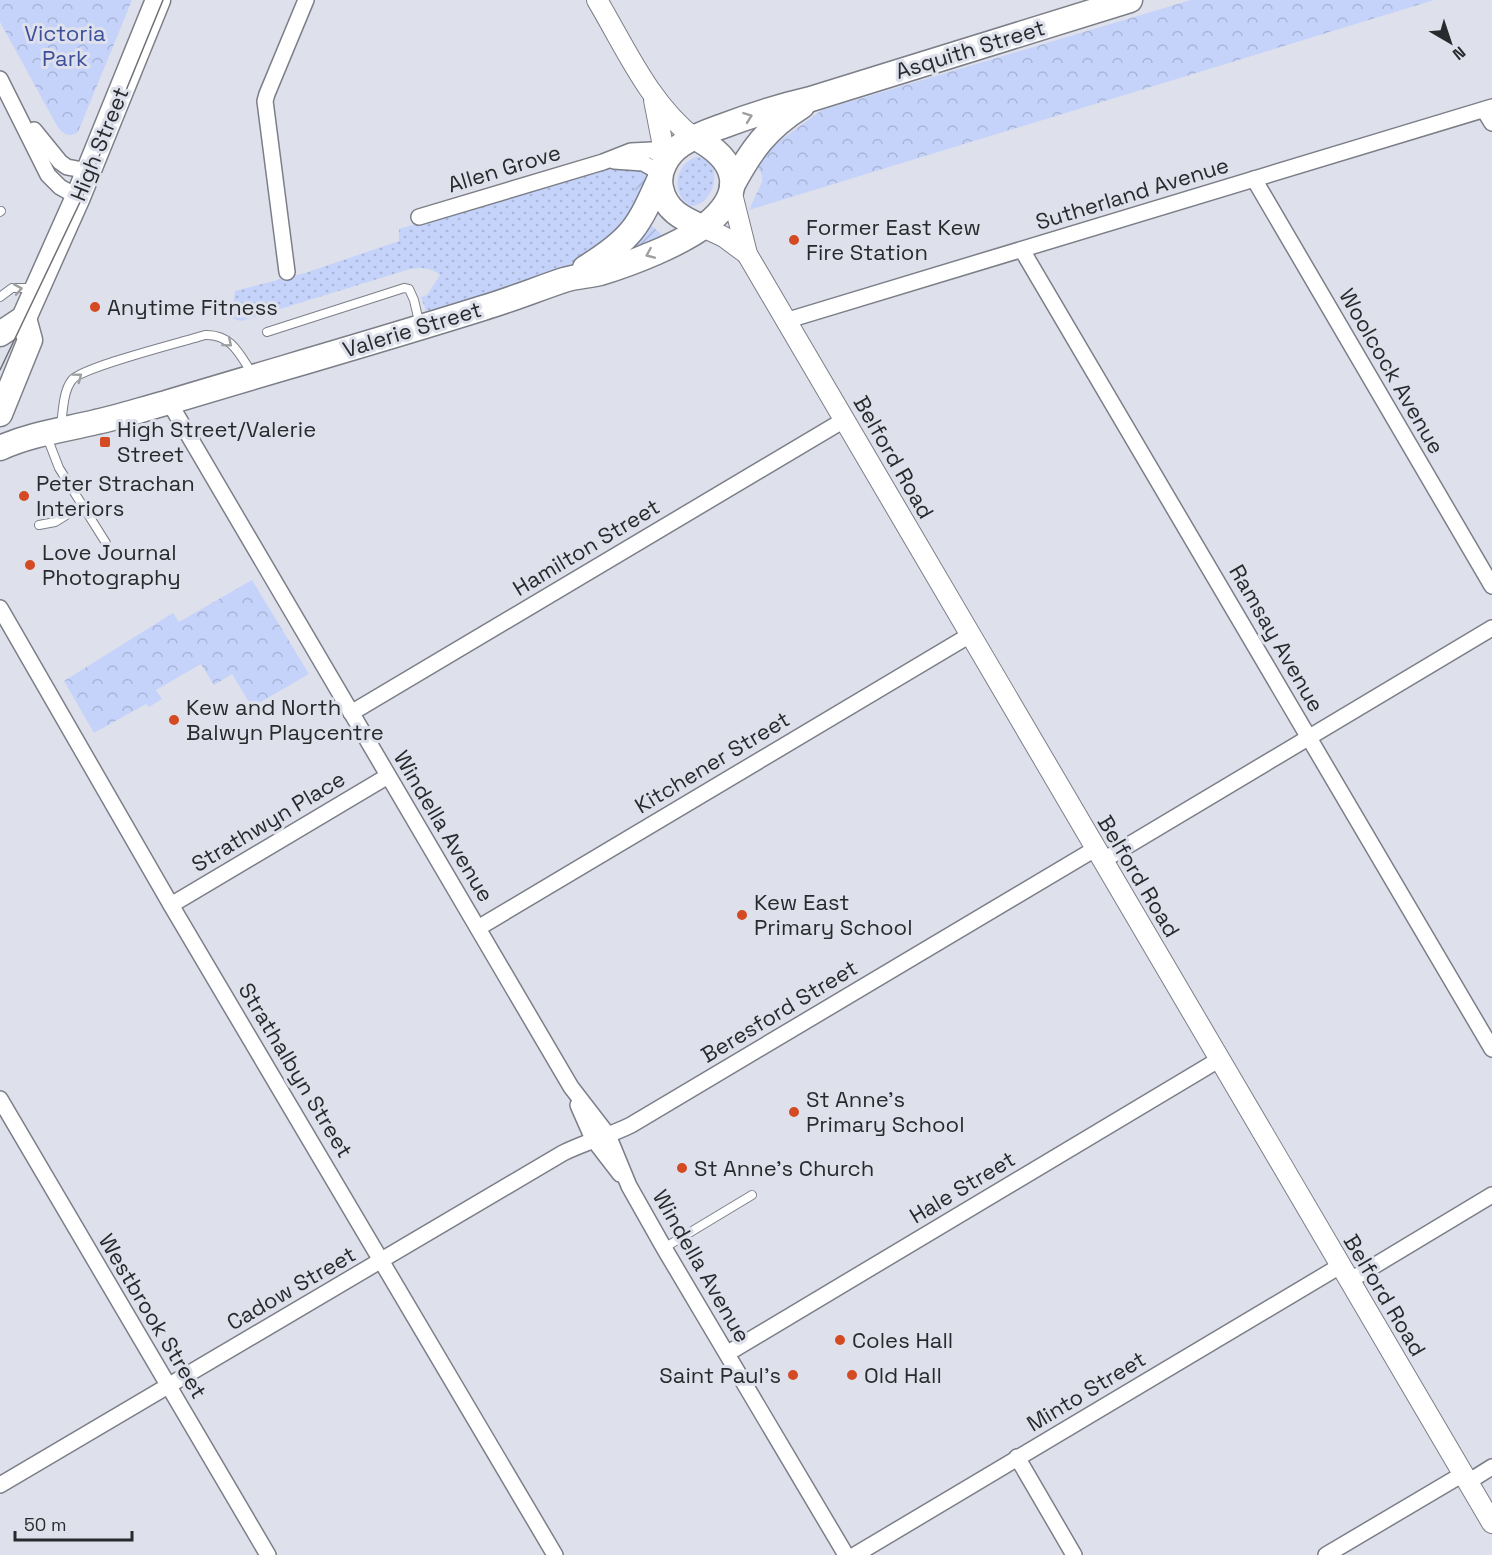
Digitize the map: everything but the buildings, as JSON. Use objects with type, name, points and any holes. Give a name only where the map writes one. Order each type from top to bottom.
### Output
[{"type":"main road","name":"High Street","points":[[24,318],[78,197],[158,0]]},
{"type":"main road","name":"Asquith Street","points":[[694,137],[773,108],[811,99],[1100,4],[1130,0]]},
{"type":"main road","name":"Asquith Street","points":[[732,188],[761,139],[785,116],[811,99]]},
{"type":"main road","points":[[694,137],[710,146],[723,158],[731,172],[732,188],[718,213],[702,227],[680,217],[670,208],[663,195],[664,168],[678,147],[694,137]]},
{"type":"main road","name":"Valerie Street","points":[[568,279],[608,254],[631,233],[640,222],[664,168]]},
{"type":"main road","name":"Valerie Street","points":[[0,448],[53,431],[97,422],[169,402],[485,308],[568,279],[600,272],[674,243],[702,227]]},
{"type":"main road","points":[[0,334],[24,318],[30,340],[0,414]]},
{"type":"street","points":[[287,272],[265,101],[306,0]]},
{"type":"street","points":[[597,0],[665,111],[694,137]]},
{"type":"street","points":[[0,79],[6,101],[48,175],[60,188],[78,197]]},
{"type":"street","points":[[650,89],[662,141],[664,168]]},
{"type":"street","points":[[6,101],[60,162],[67,167],[88,171]]},
{"type":"street","name":"Sutherland Avenue","points":[[785,321],[1254,179],[1489,113]]},
{"type":"street","name":"Allen Grove","points":[[419,217],[645,149],[657,152],[664,168]]},
{"type":"street","name":"Woolcock Avenue","points":[[1254,179],[1492,586]]},
{"type":"street","name":"Belford Road","points":[[732,188],[747,254],[785,321],[1492,1523]]},
{"type":"street","name":"Belford Road","points":[[702,227],[728,239],[747,254]]},
{"type":"street","name":"Ramsay Avenue","points":[[1022,250],[1492,1049]]},
{"type":"street","name":"Windella Avenue","points":[[169,402],[846,1555]]},
{"type":"street","name":"Hamilton Street","points":[[351,713],[844,420]]},
{"type":"street","name":"Strathalbyn Street","points":[[0,608],[171,905],[555,1555]]},
{"type":"street","name":"Beresford Street","points":[[600,1137],[632,1125],[1099,855],[1309,737],[1492,628]]},
{"type":"street","name":"Kitchener Street","points":[[478,928],[969,635]]},
{"type":"street","name":"Strathwyn Place","points":[[171,905],[388,776]]},
{"type":"street","name":"Hale Street","points":[[728,1353],[1220,1059]]},
{"type":"street","name":"Westbrook Street","points":[[0,1099],[268,1555]]},
{"type":"street","name":"Cadow Street","points":[[0,1485],[562,1153],[600,1137]]},
{"type":"street","name":"Minto Street","points":[[855,1555],[1017,1457],[1344,1273],[1492,1196]]},
{"type":"street","points":[[1017,1457],[1074,1555]]},
{"type":"street","points":[[1326,1555],[1466,1478],[1492,1467]]},
{"type":"lane","points":[[0,297],[12,288],[38,287]]},
{"type":"lane","points":[[267,332],[404,288],[409,289],[420,327]]},
{"type":"lane","points":[[106,543],[59,468],[53,431],[74,377],[96,367],[205,335],[216,334],[231,343],[254,376]]},
{"type":"lane","points":[[39,525],[55,522],[81,506]]},
{"type":"lane","points":[[664,1248],[752,1195]]},
{"type":"green space","name":"Victoria Park","points":[[0,0],[132,0],[78,132],[75,134],[66,134],[56,124],[0,22]]},
{"type":"green space","points":[[1191,0],[1434,0],[749,210],[762,182],[756,162],[763,153],[822,110]]},
{"type":"green space","points":[[697,157],[706,160],[711,165],[714,182],[706,198],[700,204],[691,206],[680,195],[678,180],[684,165]]},
{"type":"green space","points":[[626,167],[643,168],[632,199],[639,205],[627,225],[582,260],[427,314],[421,297],[427,295],[440,275],[429,269],[418,268],[241,321],[231,318],[235,291],[305,273],[399,241],[399,229],[586,174]]},
{"type":"green space","points":[[643,168],[647,172],[647,183],[634,204],[632,199]]},
{"type":"green space","points":[[650,224],[662,235],[634,250],[632,248]]},
{"type":"green space","points":[[252,580],[309,674],[252,707],[232,674],[214,685],[201,664],[156,690],[162,699],[149,707],[146,704],[94,733],[64,681],[173,613],[179,622]]},
{"type":"tram line","points":[[0,370],[82,198],[163,0]]},
{"type":"place","name":"Former East Kew Fire Station","points":[[794,240]]},
{"type":"place","name":"Anytime Fitness","points":[[95,307]]},
{"type":"place","name":"High Street/Valerie Street","points":[[105,442]]},
{"type":"place","name":"Peter Strachan Interiors","points":[[24,496]]},
{"type":"place","name":"Love Journal Photography","points":[[30,565]]},
{"type":"place","name":"Kew and North Balwyn Playcentre","points":[[174,720]]},
{"type":"place","name":"Kew East Primary School","points":[[742,915]]},
{"type":"place","name":"St Anne's Primary School","points":[[794,1112]]},
{"type":"place","name":"St Anne's Church","points":[[682,1168]]},
{"type":"place","name":"Coles Hall","points":[[840,1340]]},
{"type":"place","name":"Saint Paul's","points":[[793,1375]]},
{"type":"place","name":"Old Hall","points":[[852,1375]]}]
